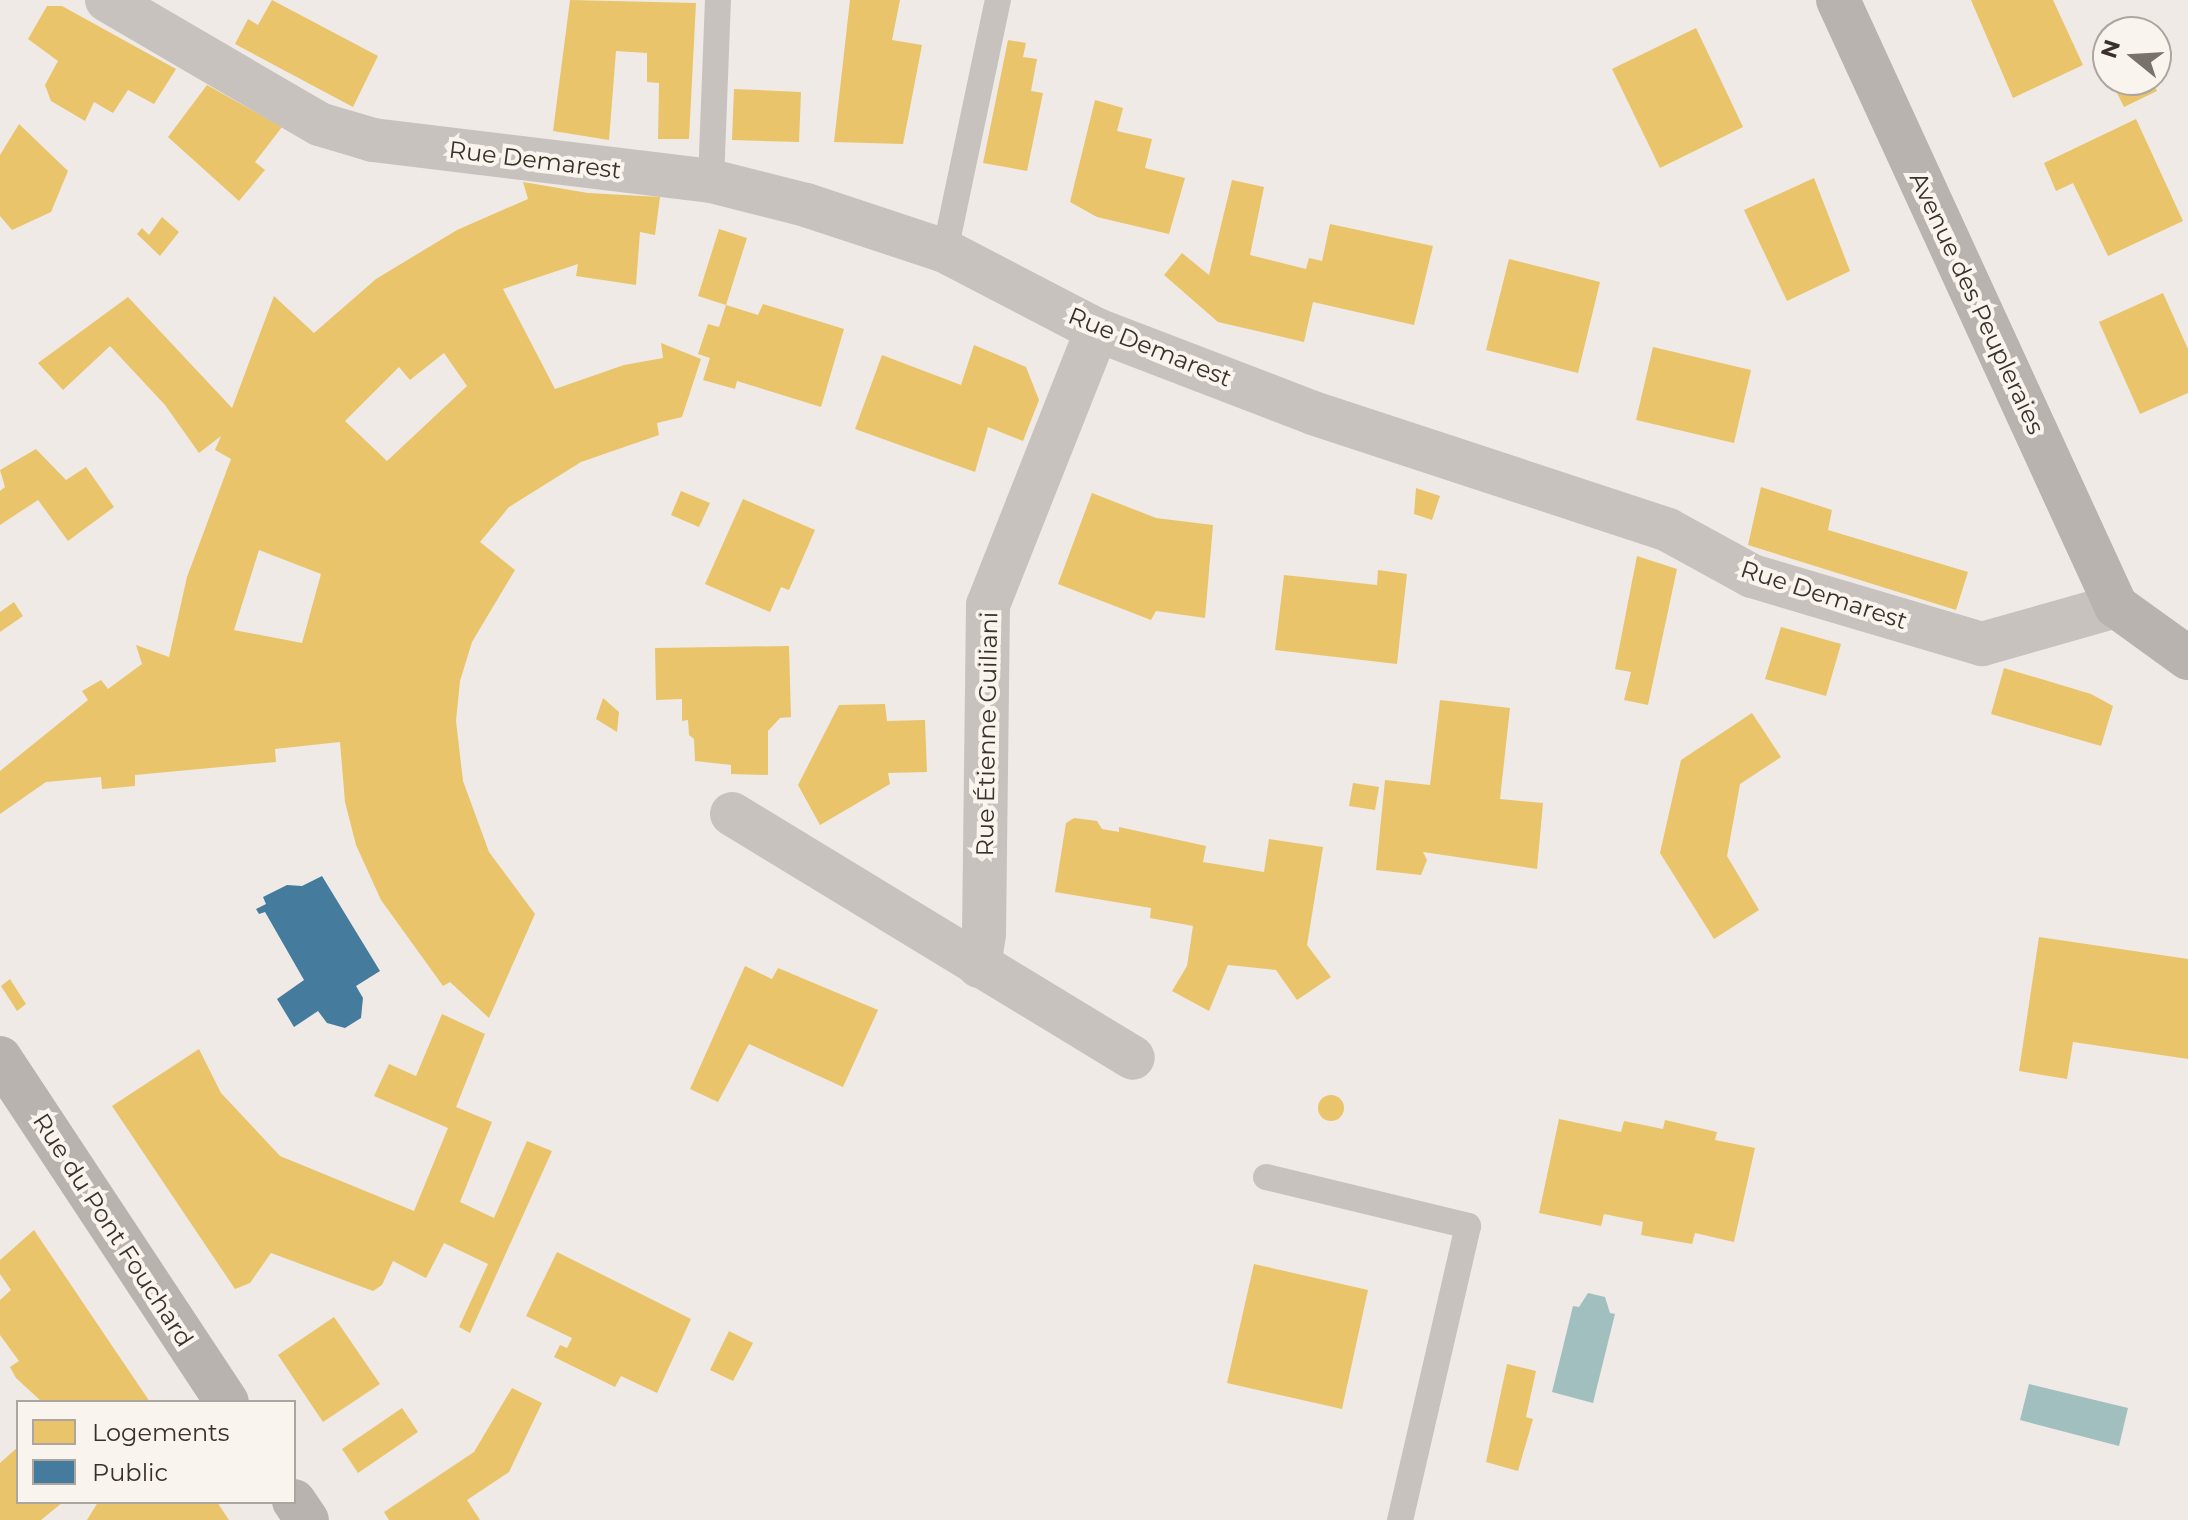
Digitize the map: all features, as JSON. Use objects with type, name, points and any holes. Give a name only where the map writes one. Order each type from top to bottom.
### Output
[{"type":"street","name":"Rue Demarest","points":[[107,0],[319,124],[373,140],[711,181],[806,205],[945,251],[1097,330],[1313,413],[1668,530],[1752,576],[1982,644],[2116,606]]},
{"type":"street","name":"Avenue des Peupleraies","points":[[1838,0],[2116,606]]},
{"type":"street","name":"Rue Étienne Guiliani","points":[[979,966],[984,933],[988,605],[1097,330]]},
{"type":"street","points":[[2116,606],[2188,658]]},
{"type":"street","points":[[732,814],[1133,1058]]},
{"type":"street","name":"Rue du Pont Fouchard","points":[[0,1058],[226,1400]]},
{"type":"lane","points":[[711,181],[718,0]]},
{"type":"lane","points":[[945,251],[998,0]]},
{"type":"lane","points":[[1266,1177],[1468,1226],[1400,1520]]},
{"type":"water","points":[[1588,1293],[1605,1297],[1610,1313],[1615,1314],[1593,1403],[1552,1392],[1573,1306],[1579,1307]]},
{"type":"water","points":[[2029,1384],[2128,1408],[2119,1446],[2020,1420]]},
{"type":"building: Logements","points":[[272,0],[378,56],[353,107],[235,44],[248,19],[258,25]]},
{"type":"building: Logements","points":[[570,0],[696,3],[689,139],[658,139],[659,83],[647,82],[647,53],[616,51],[609,140],[553,131]]},
{"type":"building: Logements","points":[[850,0],[900,0],[892,40],[922,45],[903,144],[834,142]]},
{"type":"building: Logements","points":[[1971,0],[2053,0],[2083,65],[2013,98]]},
{"type":"building: Logements","points":[[47,6],[62,6],[176,69],[154,104],[128,90],[113,113],[94,102],[85,121],[51,101],[45,85],[58,61],[28,39]]},
{"type":"building: Logements","points":[[1696,28],[1743,127],[1660,168],[1612,69]]},
{"type":"building: Logements","points":[[1008,40],[1026,43],[1023,57],[1037,59],[1031,91],[1043,93],[1027,171],[983,163]]},
{"type":"building: Logements","points":[[207,85],[282,127],[255,162],[265,170],[239,201],[168,137]]},
{"type":"building: Logements","points":[[734,89],[801,92],[799,142],[732,140]]},
{"type":"building: Logements","points":[[2118,96],[2147,96],[2124,107]]},
{"type":"building: Logements","points":[[1095,100],[1123,108],[1117,131],[1152,139],[1145,168],[1185,178],[1169,234],[1097,217],[1070,202]]},
{"type":"building: Logements","points":[[2136,119],[2183,221],[2108,256],[2073,183],[2056,191],[2044,163]]},
{"type":"building: Logements","points":[[19,124],[68,171],[51,212],[12,230],[0,216],[0,155]]},
{"type":"building: Logements","points":[[1814,178],[1850,271],[1787,301],[1744,210]]},
{"type":"building: Logements","points":[[1232,180],[1264,187],[1250,255],[1306,269],[1309,258],[1322,261],[1330,224],[1433,246],[1414,325],[1313,302],[1304,342],[1218,322],[1164,275],[1182,253],[1209,275]]},
{"type":"building: Logements","points":[[523,182],[588,193],[660,197],[655,235],[640,232],[636,285],[576,276],[578,264],[503,289],[555,389],[624,365],[663,358],[661,343],[701,359],[682,417],[657,423],[659,435],[581,462],[509,507],[480,542],[515,570],[472,642],[460,681],[456,721],[463,781],[489,852],[535,914],[489,1018],[450,982],[443,986],[381,900],[356,845],[345,802],[340,742],[275,749],[276,762],[135,775],[135,786],[102,789],[101,777],[46,782],[0,814],[0,771],[88,700],[82,691],[101,680],[108,689],[142,664],[136,645],[169,657],[187,577],[231,459],[215,450],[221,436],[199,453],[165,405],[110,346],[63,390],[38,363],[128,297],[232,408],[274,296],[314,333],[376,279],[457,230],[528,199]],"holes":[[[444,353],[467,386],[387,461],[345,421],[399,367],[410,380]],[[259,550],[321,574],[302,643],[234,630]]]},
{"type":"building: Logements","points":[[162,217],[179,232],[160,256],[137,234],[142,228],[149,235]]},
{"type":"building: Logements","points":[[719,229],[747,238],[726,305],[698,296]]},
{"type":"building: Logements","points":[[1509,259],[1600,282],[1578,373],[1486,350]]},
{"type":"building: Logements","points":[[2163,293],[2188,349],[2188,393],[2140,414],[2099,322]]},
{"type":"building: Logements","points":[[763,304],[844,329],[821,407],[737,381],[735,389],[703,380],[710,358],[698,354],[708,324],[719,327],[726,305],[758,315]]},
{"type":"building: Logements","points":[[974,345],[1026,367],[1039,400],[1023,441],[988,427],[975,472],[855,429],[882,355],[961,385]]},
{"type":"building: Logements","points":[[1653,347],[1751,370],[1734,443],[1636,420]]},
{"type":"building: Logements","points":[[36,449],[66,480],[86,467],[114,507],[68,541],[38,500],[0,525],[0,491],[5,487],[0,470]]},
{"type":"building: Logements","points":[[1761,487],[1832,510],[1828,530],[1968,572],[1956,610],[1748,545]]},
{"type":"building: Logements","points":[[1416,488],[1440,496],[1432,520],[1414,514]]},
{"type":"building: Logements","points":[[681,491],[710,503],[699,527],[671,515]]},
{"type":"building: Logements","points":[[1092,493],[1156,518],[1213,525],[1205,618],[1156,611],[1151,620],[1058,584]]},
{"type":"building: Logements","points":[[743,499],[815,530],[789,590],[781,587],[770,612],[705,584]]},
{"type":"building: Logements","points":[[1637,556],[1677,569],[1648,705],[1624,700],[1631,672],[1615,669]]},
{"type":"building: Logements","points":[[1378,570],[1407,574],[1397,664],[1275,650],[1284,575],[1377,585]]},
{"type":"building: Logements","points":[[14,602],[23,616],[0,632],[0,612]]},
{"type":"building: Logements","points":[[1781,627],[1841,644],[1826,696],[1765,679]]},
{"type":"building: Logements","points":[[789,646],[791,717],[780,718],[768,731],[768,775],[731,774],[731,765],[695,761],[694,739],[689,735],[688,720],[682,721],[682,699],[656,700],[655,648]]},
{"type":"building: Logements","points":[[2004,668],[2091,694],[2113,706],[2101,746],[1991,714]]},
{"type":"building: Logements","points":[[603,698],[619,712],[617,732],[596,719]]},
{"type":"building: Logements","points":[[1440,700],[1510,708],[1500,799],[1543,803],[1537,869],[1423,852],[1427,860],[1421,875],[1376,870],[1385,780],[1430,785]]},
{"type":"building: Logements","points":[[885,704],[887,721],[925,720],[927,772],[888,773],[890,784],[820,825],[798,785],[839,705]]},
{"type":"building: Logements","points":[[1752,713],[1781,757],[1740,784],[1727,856],[1759,910],[1714,939],[1660,853],[1681,760]]},
{"type":"building: Logements","points":[[1353,783],[1379,787],[1375,810],[1349,806]]},
{"type":"building: Logements","points":[[1074,818],[1097,821],[1102,829],[1119,832],[1119,827],[1206,846],[1203,862],[1264,872],[1269,839],[1323,847],[1307,945],[1331,977],[1297,1000],[1276,970],[1228,965],[1209,1011],[1172,991],[1187,966],[1193,926],[1150,918],[1151,908],[1055,892],[1066,823]]},
{"type":"building: Logements","points":[[2039,937],[2188,959],[2188,1059],[2073,1042],[2067,1079],[2019,1071]]},
{"type":"building: Logements","points":[[745,966],[772,979],[778,968],[878,1010],[843,1087],[749,1044],[718,1102],[690,1089]]},
{"type":"building: Logements","points":[[10,979],[26,1004],[17,1011],[1,986]]},
{"type":"building: Logements","points":[[442,1014],[485,1034],[456,1107],[492,1122],[460,1202],[494,1218],[527,1141],[552,1151],[470,1333],[459,1327],[488,1264],[444,1243],[426,1278],[393,1261],[382,1285],[373,1291],[271,1253],[250,1283],[235,1289],[112,1106],[199,1049],[221,1093],[280,1156],[414,1211],[448,1128],[374,1096],[389,1064],[416,1076]]},
{"type":"building: Logements","points":[[1331,1095],[1340,1099],[1344,1108],[1340,1117],[1331,1121],[1322,1117],[1318,1108],[1322,1099]]},
{"type":"building: Logements","points":[[1559,1119],[1621,1132],[1624,1121],[1663,1129],[1665,1120],[1717,1132],[1715,1140],[1755,1148],[1734,1242],[1695,1233],[1692,1244],[1641,1235],[1643,1222],[1604,1214],[1601,1226],[1539,1213]]},
{"type":"building: Logements","points":[[34,1230],[149,1400],[40,1400],[16,1378],[10,1367],[19,1361],[0,1335],[0,1300],[11,1290],[0,1274],[0,1260]]},
{"type":"building: Logements","points":[[557,1252],[691,1319],[657,1393],[621,1376],[615,1387],[554,1357],[560,1345],[567,1348],[572,1338],[526,1316]]},
{"type":"building: Logements","points":[[1254,1264],[1368,1290],[1342,1409],[1227,1383]]},
{"type":"building: Logements","points":[[334,1317],[380,1384],[323,1422],[278,1355]]},
{"type":"building: Logements","points":[[729,1331],[753,1343],[733,1381],[710,1370]]},
{"type":"building: Logements","points":[[1507,1364],[1536,1371],[1526,1417],[1533,1419],[1518,1471],[1486,1462]]},
{"type":"building: Logements","points":[[512,1388],[542,1403],[509,1472],[467,1500],[480,1520],[389,1520],[384,1512],[474,1452]]},
{"type":"building: Logements","points":[[402,1408],[418,1432],[358,1473],[342,1449]]},
{"type":"building: Logements","points":[[16,1449],[16,1504],[61,1504],[41,1520],[0,1520],[0,1463]]},
{"type":"building: Logements","points":[[97,1504],[218,1504],[229,1520],[87,1520]]},
{"type":"building: Public","points":[[322,876],[380,971],[356,986],[363,998],[361,1018],[345,1028],[327,1023],[318,1011],[294,1027],[277,999],[304,980],[265,912],[259,914],[256,909],[266,904],[263,897],[287,885],[302,886]]}]
